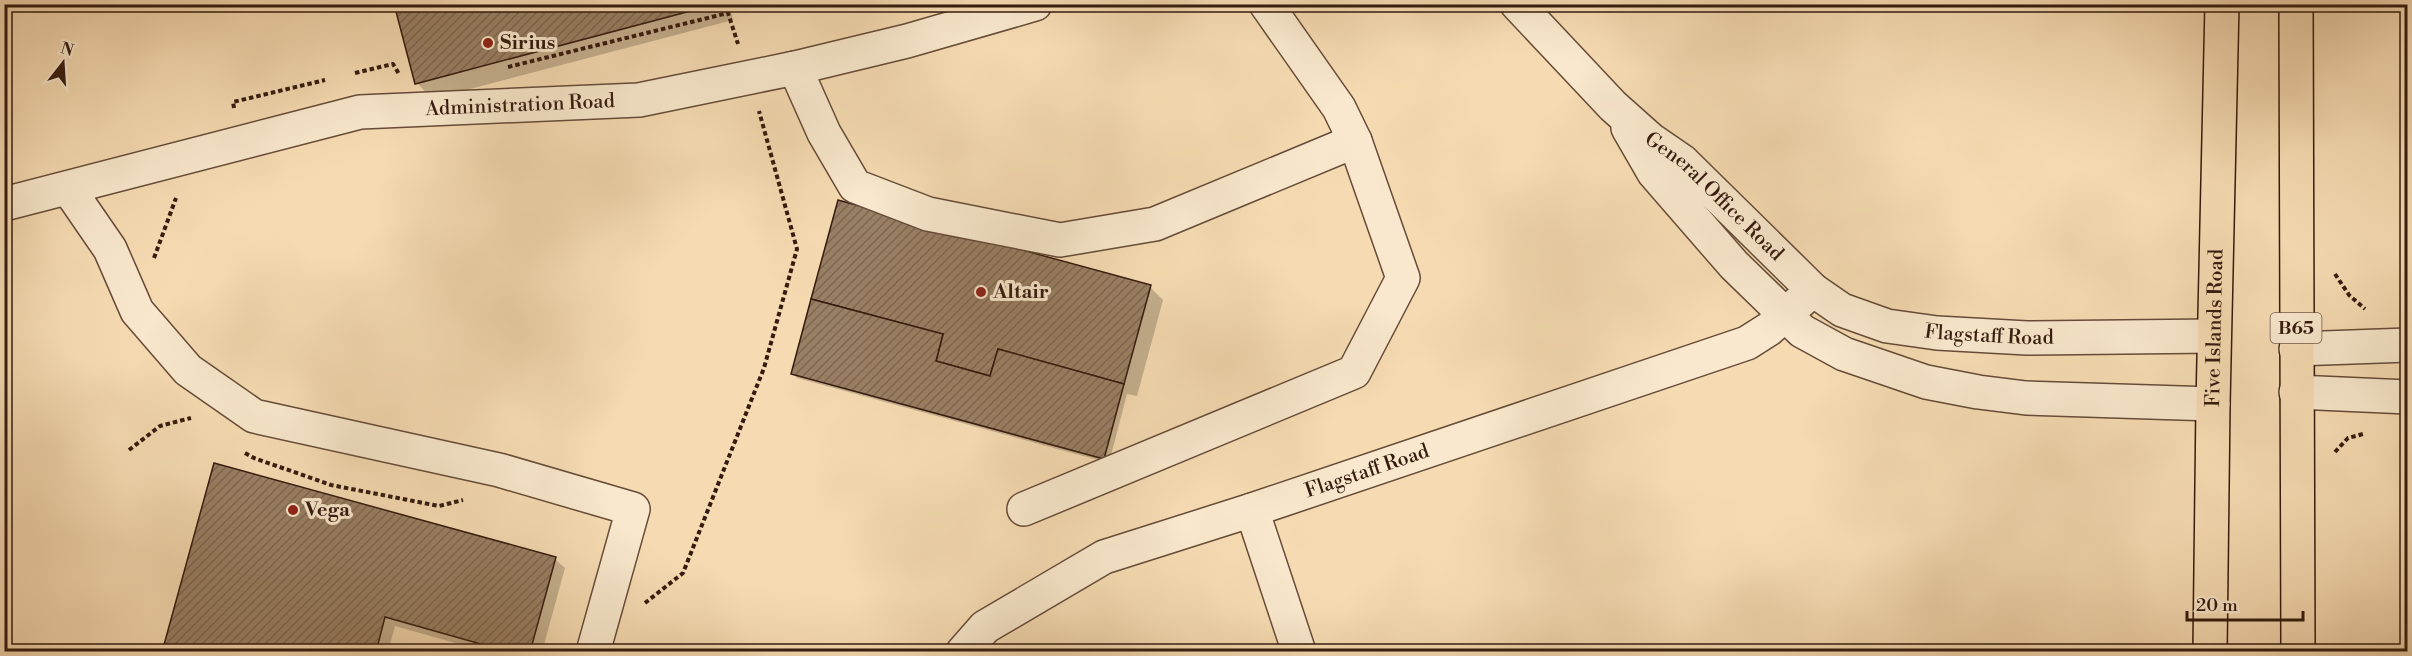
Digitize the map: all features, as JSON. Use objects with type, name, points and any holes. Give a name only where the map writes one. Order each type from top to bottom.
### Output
[{"type":"main road","name":"Five Islands Road","points":[[2210,651],[2212,404],[2222,4]]},
{"type":"main road","name":"B65","points":[[2296,4],[2298,651]]},
{"type":"street","name":"Administration Road","points":[[4,204],[360,112],[639,100],[795,68],[907,41],[1035,4]]},
{"type":"street","points":[[1024,509],[1354,372],[1403,278],[1355,141],[1339,108],[1266,4]]},
{"type":"street","name":"General Office Road","points":[[1517,4],[1613,106],[1650,139],[1682,161],[1813,290]]},
{"type":"street","points":[[795,68],[824,133],[855,186],[928,214],[1060,240],[1155,224],[1355,141]]},
{"type":"street","name":"General Office Road","points":[[1613,106],[1654,173],[1709,239],[1784,316]]},
{"type":"street","points":[[68,188],[111,249],[137,311],[188,370],[254,416],[499,470],[633,509],[593,651]]},
{"type":"street","name":"Flagstaff Road","points":[[963,651],[985,627],[1104,557],[1252,510],[1730,349],[1758,337],[1813,290],[1842,310],[1866,319],[1887,326],[1937,333],[2028,338],[2214,336]]},
{"type":"street","points":[[1784,316],[1802,331],[1844,354],[1926,382],[2026,398],[2212,404]]},
{"type":"street","points":[[2296,349],[2408,345]]},
{"type":"street","points":[[2296,392],[2408,398]]},
{"type":"street","points":[[1252,510],[1299,651]]},
{"type":"path","points":[[610,596],[643,605],[683,573],[764,368],[797,249],[726,4]]},
{"type":"path","points":[[500,69],[728,13]]},
{"type":"path","points":[[350,74],[393,64],[403,82]]},
{"type":"path","points":[[240,144],[233,102],[329,79]]},
{"type":"path","points":[[153,262],[179,189]]},
{"type":"path","points":[[129,450],[160,426],[190,417],[200,423]]},
{"type":"path","points":[[2334,464],[2334,452],[2348,438],[2367,433]]},
{"type":"path","points":[[236,447],[254,458],[331,485],[439,506],[472,498]]},
{"type":"building","name":"Sirius","points":[[394,4],[717,4],[415,84]]},
{"type":"building","name":"Altair","points":[[838,200],[1151,285],[1124,384],[998,349],[990,376],[936,361],[943,334],[811,299]]},
{"type":"building","points":[[811,299],[943,334],[936,361],[990,376],[998,349],[1124,384],[1104,459],[791,374]]},
{"type":"building","name":"Vega","points":[[214,463],[556,557],[530,652],[509,652],[385,617],[376,652],[162,652]]},
{"type":"place","name":"Sirius","points":[[488,43]]},
{"type":"place","name":"Altair","points":[[981,292]]},
{"type":"place","name":"Vega","points":[[293,510]]}]
